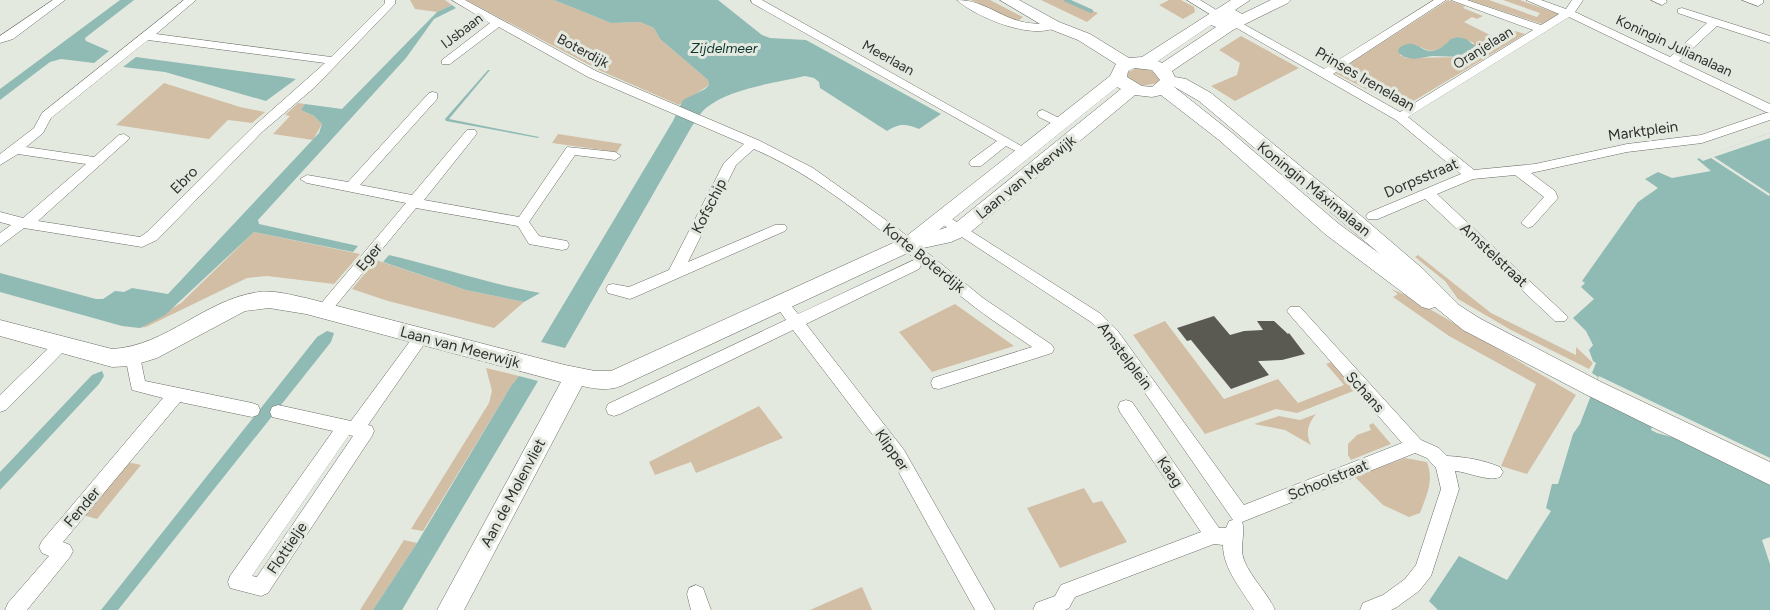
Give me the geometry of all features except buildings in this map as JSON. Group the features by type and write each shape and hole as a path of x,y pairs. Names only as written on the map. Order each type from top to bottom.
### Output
{"street":[{"path":"0,40 9,37 60,0"},
{"path":"0,161 39,130 46,116 191,0"},
{"name":"Ebro","path":"0,217 142,242 152,236 258,129 311,84 390,3 390,0"},
{"name":"Boterdijk","path":"457,0 496,24 592,74 700,120"},
{"path":"962,0 1021,27 1032,30 1058,27"},
{"path":"1008,0 1058,27 1074,42 1128,73 1148,92 1226,19 1242,0"},
{"name":"Prinses Irenelaan","path":"1192,0 1400,117 1471,175"},
{"path":"1128,73 1226,19 1283,0"},
{"path":"1325,74 1441,0"},
{"path":"1456,0 1542,29"},
{"name":"Koningin Julianalaan","path":"1531,0 1568,13 1770,109"},
{"name":"Oranjelaan","path":"1400,117 1568,13 1578,0"},
{"path":"1747,0 1758,3 1758,0 1770,4"},
{"name":"Meerlaan","path":"756,1 1005,141"},
{"path":"1682,11 1770,40"},
{"path":"1673,61 1715,22"},
{"name":"IJsbaan","path":"446,62 496,24"},
{"path":"146,36 334,61"},
{"name":"Laan van Meerwijk","path":"0,328 112,358 133,356 148,351 238,305 266,299 323,311 576,376 607,381 781,303 912,255 941,217 1128,73"},
{"name":"Laan van Meerwijk","path":"614,409 795,322 960,230 1128,73"},
{"name":"Koningin Máximalaan","path":"1128,73 1164,79 1187,105 1332,229 1431,302 1452,310 1491,335 1593,388 1770,474"},
{"path":"352,187 434,96"},
{"name":"Laan van Meerwijk","path":"1043,114 1061,124"},
{"name":"Marktplein","path":"1518,170 1627,148 1702,139 1770,116"},
{"name":"Korte Boterdijk","path":"700,120 753,143 808,171 912,255 1046,349 939,383"},
{"name":"Eger","path":"323,311 471,133"},
{"path":"0,240 24,223 124,138"},
{"path":"976,163 1005,141"},
{"name":"Laan van Meerwijk","path":"1005,141 1026,152"},
{"name":"Kofschip","path":"674,274 732,163 753,143"},
{"path":"15,149 97,162"},
{"path":"522,222 572,150 615,156"},
{"path":"1518,170 1550,194 1551,198 1528,224"},
{"name":"Dorpsstraat","path":"1374,216 1471,175 1518,170"},
{"path":"307,179 522,222 534,240 562,245"},
{"name":"Amstelstraat","path":"1427,193 1560,317"},
{"name":"Amstelplein","path":"941,217 1096,318 1112,334 1240,515"},
{"path":"613,289 630,293 780,228"},
{"name":"Klipper","path":"781,303 898,455 985,610"},
{"name":"Schans","path":"1295,311 1415,445 1433,453 1443,463 1466,464 1494,472"},
{"name":"Flottielje","path":"350,428 366,431 261,587 237,582 350,428 421,337"},
{"path":"0,405 62,344"},
{"path":"133,356 138,385 252,410"},
{"name":"Aan de Molenvliet","path":"450,610 576,376"},
{"name":"Fender","path":"15,610 64,551 48,547 176,395"},
{"name":"Kaag","path":"1126,407 1222,536"},
{"path":"278,412 350,428"},
{"name":"Schoolstraat","path":"1240,515 1415,445"},
{"path":"1370,610 1390,601 1413,585 1424,570 1450,489 1449,475 1443,463"},
{"path":"1043,610 1062,602 1068,591 1222,536 1240,515"},
{"path":"1222,536 1232,559 1265,610"}],"shaded area":[{"path":"410,0 445,0 452,5 437,12 415,9"},
{"path":"466,0 554,0 611,23 640,22 654,28 660,39 708,80 709,85 679,105 601,71"},
{"path":"971,0 990,0 1023,17 1017,22"},
{"path":"1041,0 1066,0 1098,13 1087,22"},
{"path":"1169,0 1181,0 1194,7 1195,12 1183,19 1159,5"},
{"path":"1448,0 1483,16 1477,19 1472,17 1464,22 1500,40 1515,31 1525,34 1402,108 1335,73","holes":["1458,37 1474,43 1464,57 1406,58 1400,55 1416,45 1435,51"]},
{"path":"1469,0 1489,0 1537,17 1540,13 1503,0 1520,0 1559,14 1542,24"},
{"path":"1241,36 1299,68 1235,101 1211,86 1237,75 1240,63 1219,50"},
{"path":"1139,67 1157,73 1160,78 1158,83 1141,86 1128,80 1128,72"},
{"path":"164,83 240,107 265,112 252,123 228,120 209,139 116,125"},
{"path":"298,103 305,104 301,110 314,116 322,124 313,140 273,134 290,116 285,115"},
{"path":"558,134 622,144 617,152 552,143"},
{"path":"254,232 360,254 334,284 267,276 247,278 141,328 181,303"},
{"path":"1418,255 1491,313 1576,355 1576,347 1593,363 1589,369 1511,330 1458,299 1445,281 1415,257"},
{"path":"376,260 466,290 524,302 494,328 388,301 352,289"},
{"path":"1391,289 1406,295 1576,395 1527,474 1501,466 1536,384 1449,336 1393,297 1398,294"},
{"path":"955,304 1014,346 932,372 899,332"},
{"path":"1165,321 1224,399 1278,379 1298,403 1344,385 1326,364 1331,362 1356,390 1297,413 1276,409 1205,434 1133,335"},
{"path":"486,368 519,376 423,531 411,529 489,403 492,391"},
{"path":"759,406 783,438 696,473 691,462 655,475 649,462"},
{"path":"1316,414 1308,429 1311,445 1285,430 1254,424 1279,416 1300,420"},
{"path":"1373,423 1391,444 1351,460 1348,455 1348,444 1357,435 1371,430 1369,425"},
{"path":"1405,458 1427,462 1430,475 1429,488 1420,513 1409,517 1383,505 1355,477"},
{"path":"127,462 141,465 97,519 83,515"},
{"path":"1084,488 1093,503 1102,501 1127,542 1060,568 1027,508"},
{"path":"404,540 417,543 373,610 360,610"},
{"path":"862,587 872,610 810,610"}],"water":[{"path":"120,0 134,0 85,38 86,41 109,51 94,63 61,59 50,62 0,100 0,89"},
{"name":"Zijdelmeer","path":"554,0 718,0 762,35 770,38 806,40 941,114 919,129 903,125 887,131 820,88 819,82 814,78 805,76 754,87 716,101 704,110 692,126 565,348 541,342 673,121 683,100 709,85 708,80 660,39 654,28 640,22 611,23"},
{"path":"452,5 456,8 434,19 406,58 258,220 259,224 358,246 353,252 254,232 165,315 140,328 122,326 0,292 0,273 96,299 103,299 115,291 124,292 132,288 168,294 319,133 322,124 314,116 301,110 305,104 342,109 437,12"},
{"path":"1458,37 1466,39 1478,48 1478,52 1464,57 1432,56 1414,59 1404,57 1398,52 1399,48 1407,44 1434,51"},
{"path":"136,57 296,79 266,101 165,72 123,67"},
{"path":"490,70 449,119 538,138 446,121 445,119"},
{"path":"1770,133 1770,537 1762,540 1770,564 1770,610 1438,610 1429,601 1459,556 1507,580 1551,511 1546,508 1552,484 1558,484 1573,434 1580,424 1598,377 1592,373 1596,363 1589,350 1593,345 1586,331 1573,318 1594,299 1581,287 1585,283 1582,281 1638,202 1658,188 1645,179 1658,172 1672,178 1711,171 1697,159"},
{"path":"389,255 540,293 524,302 466,290 383,262"},
{"path":"327,331 334,333 331,342 118,610 101,610 317,337"},
{"path":"102,371 104,376 99,384 0,490 0,472 92,375"},
{"path":"519,376 538,381 402,610 373,610 417,543"}],"pier":[{"path":"1770,133 1770,138 1714,157 1770,194 1769,196 1711,158 1703,161 1699,158"},
{"path":"1599,376 1770,458 1770,484 1675,438 1657,433 1651,430 1652,427 1590,396"}],"waterway":[{"path":"1066,0 1091,11"}]}
